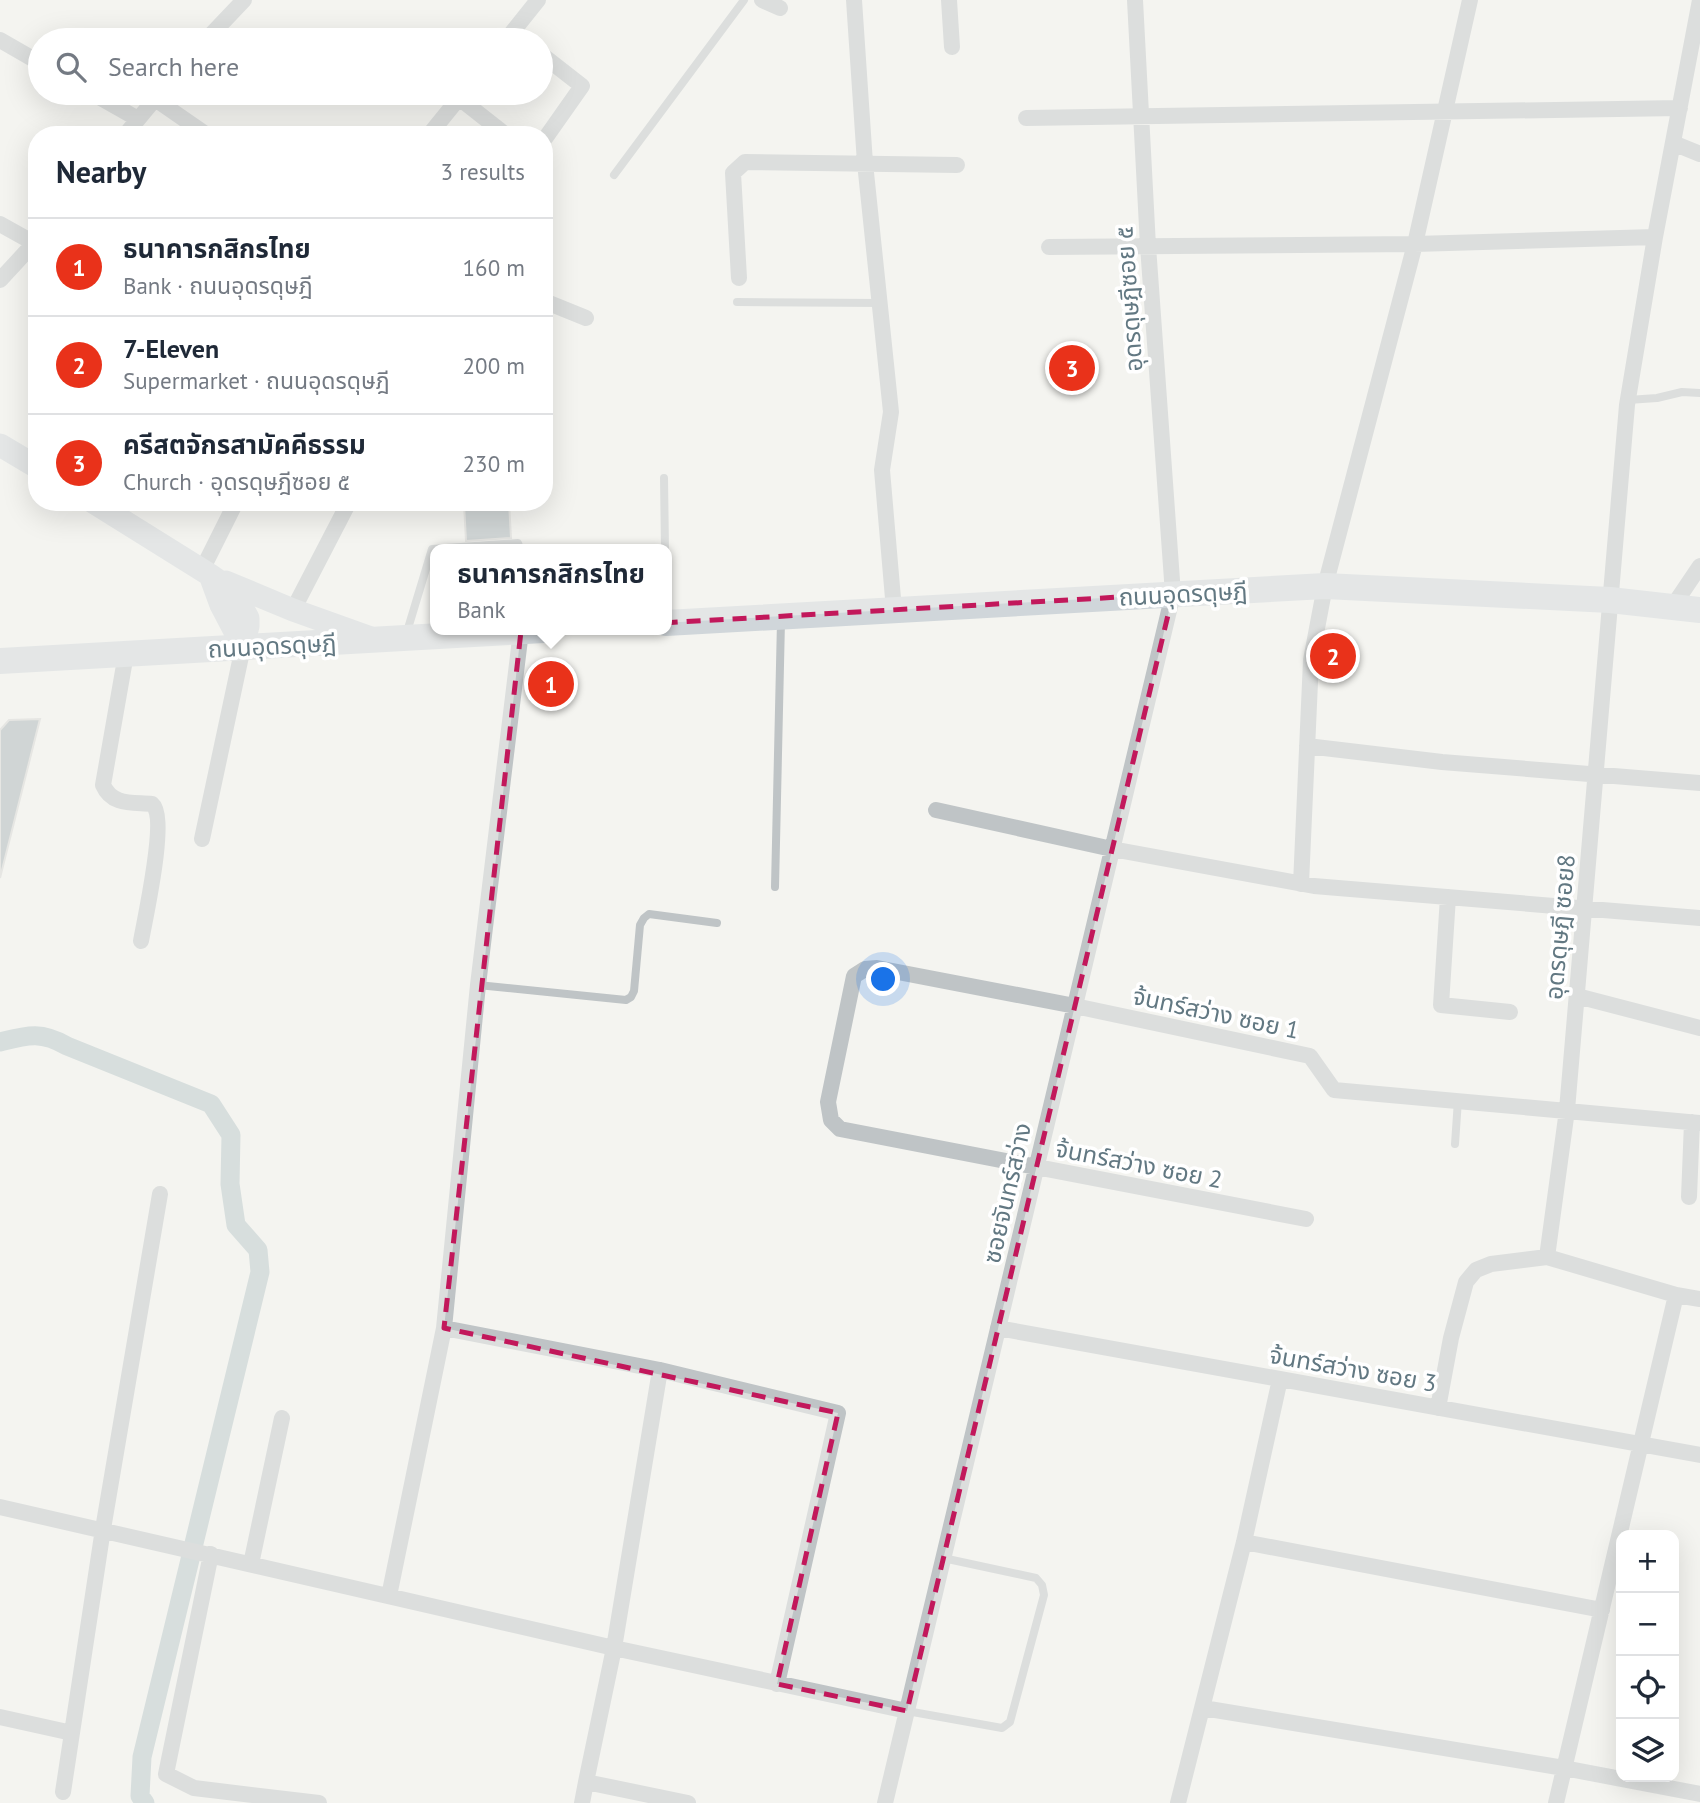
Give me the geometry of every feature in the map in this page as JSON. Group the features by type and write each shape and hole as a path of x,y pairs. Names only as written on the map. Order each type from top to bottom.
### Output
{"main road":[{"name":"ถนนอุดรดุษฎี","path":"672,623 1325,586 1610,600 1700,610"},
{"name":"ถนนอุดรดุษฎี","path":"0,661 453,635"}],"street":[{"path":"217,28 244,0"},
{"path":"520,28 538,0"},
{"path":"762,0 780,8"},
{"path":"854,0 866,163 891,412 882,470 894,610"},
{"path":"949,0 952,47"},
{"name":"อุดรดุษฎีซอย ๕","path":"1135,0 1147,246 1173,594"},
{"path":"1301,884 1311,660 1325,586 1415,244 1470,0"},
{"name":"อุดรดุษฎี ซอย8","path":"1547,1257 1567,1110 1628,400 1655,237 1700,0"},
{"path":"0,40 28,56"},
{"path":"553,63 582,86 553,127"},
{"path":"113,105 138,119"},
{"path":"132,126 150,105"},
{"path":"169,105 196,126"},
{"path":"436,126 453,105"},
{"path":"472,105 496,126"},
{"path":"1026,118 1680,108"},
{"path":"1673,142 1700,155"},
{"path":"739,278 733,173 745,162 957,164"},
{"path":"0,224 28,238"},
{"path":"1049,247 1415,244 1655,237"},
{"path":"0,280 28,250"},
{"path":"553,305 586,318"},
{"path":"0,445 28,462"},
{"path":"108,511 233,591 246,612 248,626 202,839"},
{"path":"206,572 232,511"},
{"path":"293,610 344,511"},
{"path":"1673,606 1700,566"},
{"path":"206,572 293,610 377,640"},
{"name":"ซอยจันทร์สว่าง","path":"885,1803 1173,594"},
{"path":"389,1596 444,1328 478,985 532,635"},
{"path":"126,654 103,785 114,800 152,804 157,807 159,814 156,853 141,941"},
{"path":"1307,746 1442,762 1700,783"},
{"path":"936,810 1112,849 1301,884 1700,918"},
{"path":"1448,897 1441,1005 1510,1012"},
{"name":"จ้นทร์สว่าง ซอย 1","path":"840,1129 831,1120 828,1102 854,976 865,969 877,968 1075,1006 1310,1056 1334,1090 1696,1122"},
{"path":"1577,996 1700,1028"},
{"path":"1689,1197 1696,1122"},
{"name":"จ้นทร์สว่าง ซอย 2","path":"840,1129 1306,1219"},
{"path":"63,1792 103,1529 160,1195"},
{"path":"1437,1408 1466,1282 1476,1270 1491,1264 1547,1257 1676,1295 1700,1299"},
{"path":"1556,1803 1676,1295"},
{"path":"444,1328 660,1370 838,1413 778,1684"},
{"name":"จ้นทร์สว่าง ซอย 3","path":"998,1328 1700,1455"},
{"path":"582,1803 614,1648 660,1370"},
{"path":"1178,1803 1244,1542 1280,1379"},
{"path":"251,1564 282,1418"},
{"path":"0,1507 614,1648 907,1711"},
{"path":"1244,1542 1602,1610"},
{"path":"207,1553 166,1774 194,1788 319,1803"},
{"path":"1203,1708 1564,1768 1700,1794"},
{"path":"0,1717 72,1732"},
{"path":"586,1782 688,1803"}],"lane":[{"path":"614,175 744,0"},
{"path":"737,302 880,303"},
{"path":"1628,400 1657,398 1682,392 1700,393"},
{"path":"664,478 665,544"},
{"path":"405,638 430,556"},
{"path":"775,887 781,616"},
{"path":"478,985 626,1000 634,991 640,925 644,918 649,914 717,923"},
{"path":"1455,1144 1458,1100"},
{"path":"907,1711 1002,1728 1010,1723 1044,1595 1036,1578 943,1558"}],"highlighted area":[{"path":"1173,594 907,1711 777,1684 838,1413 444,1328 521,631"}],"building":[{"path":"464,511 510,511 511,538 466,541"},
{"path":"40,719 0,878 0,730 9,720"}],"waterway":[{"path":"0,1042 27,1036 50,1038 211,1104 231,1135 230,1184 236,1225 258,1250 260,1272 142,1757 140,1796 145,1803"}],"place":[{"name":"ครีสตจักรสามัคคีธรรม","path":"1072,368"},
{"name":"7-Eleven","path":"1333,656"},
{"name":"ธนาคารกสิกรไทย","path":"551,684"}]}
